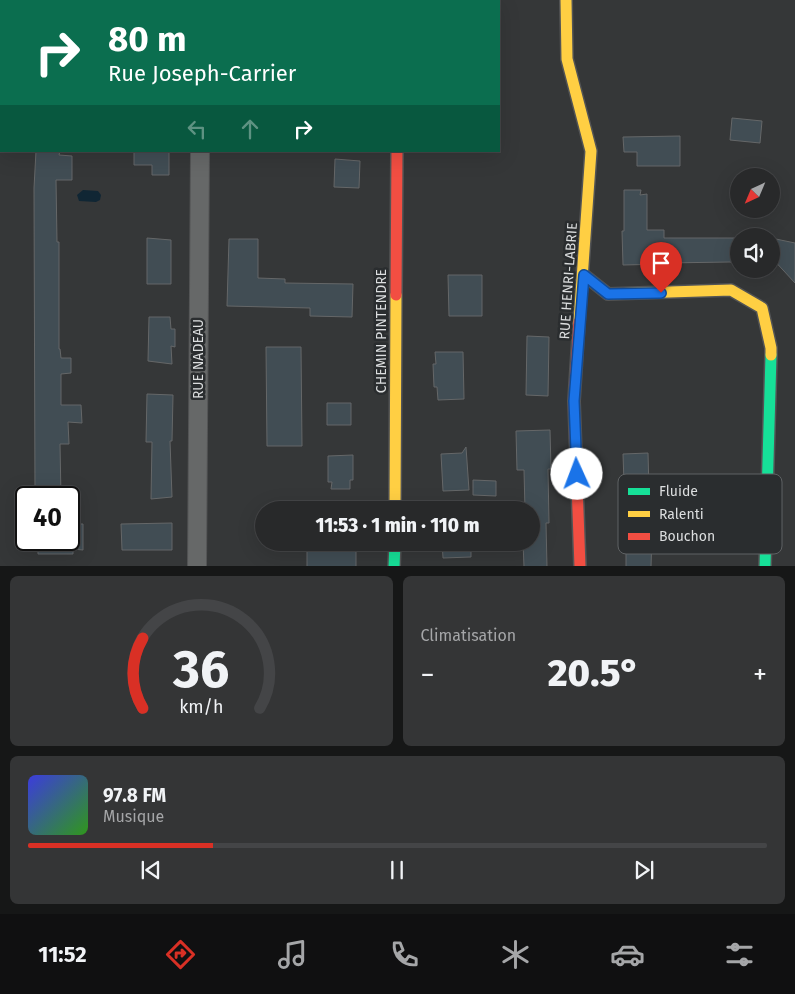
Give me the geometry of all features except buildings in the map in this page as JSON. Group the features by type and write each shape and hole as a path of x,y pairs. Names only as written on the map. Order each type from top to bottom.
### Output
{"street":[{"name":"RUE HENRI-LABRIE","path":"566,0 567,59 591,151 574,401 580,566"},
{"name":"RUE NADEAU","path":"197,566 200,152"},
{"name":"CHEMIN PINTENDRE","path":"395,501 397,152"},
{"path":"584,275 608,294 732,290 762,308 771,348 768,474"},
{"path":"394,551 394,566"}],"water":[{"path":"83,190 98,191 101,195 100,200 96,202 79,201 77,195"}],"traffic: fast":[{"path":"768,474 771,355"},
{"path":"394,566 395,551"},
{"path":"765,554 765,566"}],"traffic: slow":[{"path":"566,0 567,59 591,151 579,322"},
{"path":"584,275 608,294 731,290 762,308 771,355"},
{"path":"395,501 396,295"}],"traffic: jam":[{"path":"396,295 397,152"},
{"path":"579,322 574,401 580,566"}],"route":[{"path":"577,474 574,401 584,275 608,294 661,293"}]}
